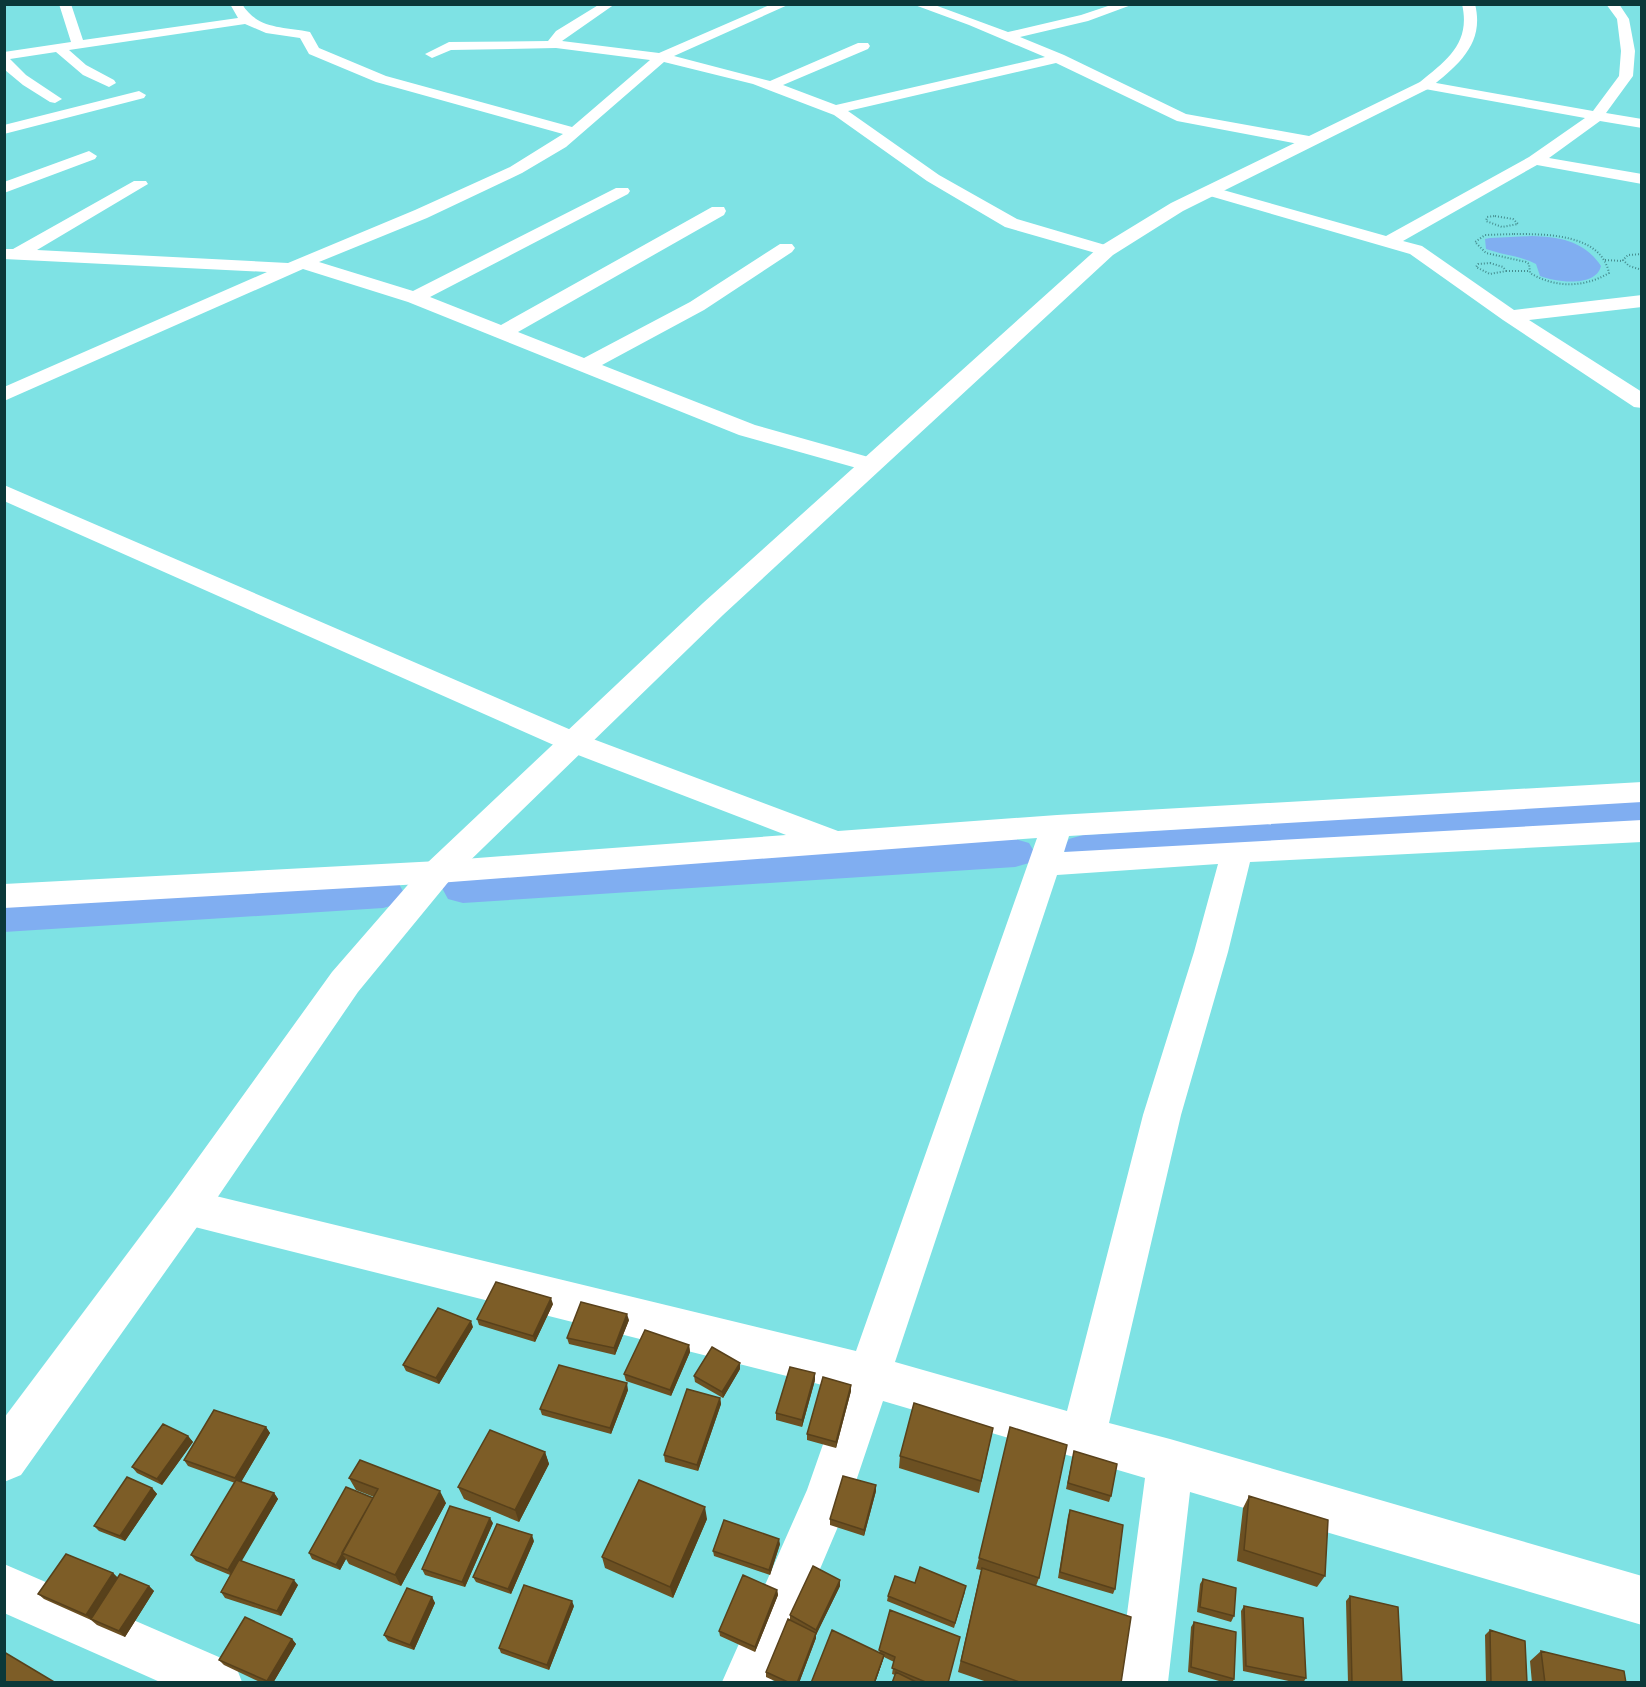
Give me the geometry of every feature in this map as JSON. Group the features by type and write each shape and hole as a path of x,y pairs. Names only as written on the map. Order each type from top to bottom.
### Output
{"street":[{"path":"65,4 78,44"},
{"path":"236,4 249,20 263,31 305,35 314,51 381,79 573,132"},
{"path":"554,45 553,41 561,34 609,4"},
{"path":"918,4 974,22 1059,58 1182,118 1309,141"},
{"path":"4,1458 187,1207 338,991 438,872 713,609 1106,251 1164,214 1425,85 1452,63 1471,34 1468,4"},
{"path":"1388,242 1454,203 1535,160 1596,117 1626,76 1627,18 1612,4"},
{"path":"4,395 297,265 421,214 516,170 547,153 661,57 782,5"},
{"path":"1006,36 1084,18 1125,5"},
{"path":"974,22 995,18"},
{"path":"4,56 167,27 249,20"},
{"path":"432,54 449,46 554,45 661,57 772,86 835,110 933,178 1011,223 1106,251"},
{"path":"772,86 863,46"},
{"path":"58,47 71,62 92,76 109,83 87,89"},
{"path":"835,110 1059,58"},
{"path":"4,61 34,87 60,97 35,104"},
{"path":"1425,85 1641,124"},
{"path":"6,129 139,95"},
{"path":"4,188 90,156"},
{"path":"1535,160 1641,179"},
{"path":"10,254 140,184"},
{"path":"415,298 622,191"},
{"path":"1209,191 1416,250 1510,316 1641,402"},
{"path":"501,333 718,211"},
{"path":"585,366 697,306 786,248"},
{"path":"10,254 297,265 415,298 747,430 872,465"},
{"path":"1510,316 1641,301"},
{"path":"4,492 575,743 837,842"},
{"path":"4,896 438,872 1057,826 1641,792"},
{"path":"747,1683 828,1496 1057,826"},
{"path":"1045,864 1641,831"},
{"path":"1083,1437 1162,1115 1211,952 1237,852"},
{"path":"187,1207 870,1376 1641,1601"},
{"path":"1143,1683 1170,1462"},
{"path":"4,1588 217,1683"}],"path":[{"path":"1509,227 1516,226 1518,222 1499,216 1486,219 1492,224 1509,227 1517,234"},
{"path":"1517,234 1550,235 1588,245 1605,261 1609,273 1599,279 1580,284 1550,283 1534,277 1526,262 1481,250 1475,242 1485,236 1517,234"},
{"path":"1624,261 1624,257 1628,255 1641,254"},
{"path":"1493,263 1498,256"},
{"path":"1605,261 1624,261 1629,266 1641,270"},
{"path":"1506,271 1529,271"}],"water":[{"path":"1532,236 1562,239 1579,246 1601,266 1598,273 1591,278 1574,282 1555,280 1540,276 1536,264 1530,261 1486,249 1485,239"}],"building":[{"path":"496,1282 551,1298 533,1336 477,1319"},
{"path":"581,1302 627,1314 614,1348 567,1338"},
{"path":"438,1308 471,1321 436,1378 403,1365"},
{"path":"645,1330 689,1345 670,1390 624,1374"},
{"path":"712,1347 740,1363 722,1392 694,1376"},
{"path":"559,1365 627,1383 610,1428 540,1409"},
{"path":"790,1367 815,1373 802,1420 776,1413"},
{"path":"823,1377 851,1385 836,1442 807,1434"},
{"path":"687,1389 720,1398 697,1465 664,1455"},
{"path":"914,1403 993,1428 981,1481 900,1456"},
{"path":"214,1410 266,1427 235,1478 184,1460"},
{"path":"163,1424 188,1436 157,1479 132,1467"},
{"path":"1010,1427 1067,1445 1039,1578 979,1558"},
{"path":"490,1430 545,1452 515,1510 458,1487"},
{"path":"1074,1451 1117,1464 1111,1496 1068,1483"},
{"path":"360,1460 440,1491 395,1575 342,1553 378,1489 349,1478"},
{"path":"843,1476 876,1485 864,1530 830,1519"},
{"path":"127,1477 152,1488 120,1536 94,1526"},
{"path":"236,1480 274,1493 228,1570 191,1555"},
{"path":"639,1480 705,1507 670,1587 602,1557"},
{"path":"346,1487 373,1498 336,1565 309,1553"},
{"path":"1249,1496 1328,1520 1325,1576 1244,1550"},
{"path":"450,1506 490,1518 462,1582 422,1569"},
{"path":"1070,1510 1123,1525 1115,1589 1060,1572"},
{"path":"724,1520 779,1539 769,1570 713,1551"},
{"path":"497,1524 532,1535 508,1589 473,1577"},
{"path":"66,1554 113,1573 86,1615 38,1594"},
{"path":"239,1560 294,1580 277,1611 221,1592"},
{"path":"813,1566 840,1580 816,1630 790,1615"},
{"path":"920,1567 966,1586 955,1623 888,1596 895,1576 915,1583"},
{"path":"982,1568 1131,1617 1121,1683 1022,1683 961,1661"},
{"path":"120,1574 149,1586 119,1631 91,1619"},
{"path":"743,1575 777,1590 755,1647 719,1631"},
{"path":"1203,1579 1236,1588 1234,1616 1200,1607"},
{"path":"524,1585 572,1601 547,1665 499,1648"},
{"path":"407,1588 432,1597 410,1645 384,1635"},
{"path":"1350,1596 1398,1607 1402,1683 1352,1683"},
{"path":"1244,1606 1303,1618 1306,1678 1246,1666"},
{"path":"890,1610 960,1637 948,1683 928,1683 892,1668 895,1657 879,1650"},
{"path":"245,1617 292,1639 267,1681 219,1660"},
{"path":"788,1619 816,1633 797,1683 790,1683 766,1672"},
{"path":"1194,1622 1236,1632 1234,1679 1191,1667"},
{"path":"832,1630 884,1655 874,1683 811,1683"},
{"path":"1490,1630 1525,1641 1527,1683 1491,1683"},
{"path":"1541,1651 1624,1671 1626,1683 1545,1683"},
{"path":"4,1652 56,1683 4,1683"},
{"path":"896,1672 918,1683 892,1683"}],"waterway":[{"path":"1083,849 1642,813"},
{"path":"463,888 1015,853"},
{"path":"4,916 383,893"}]}
